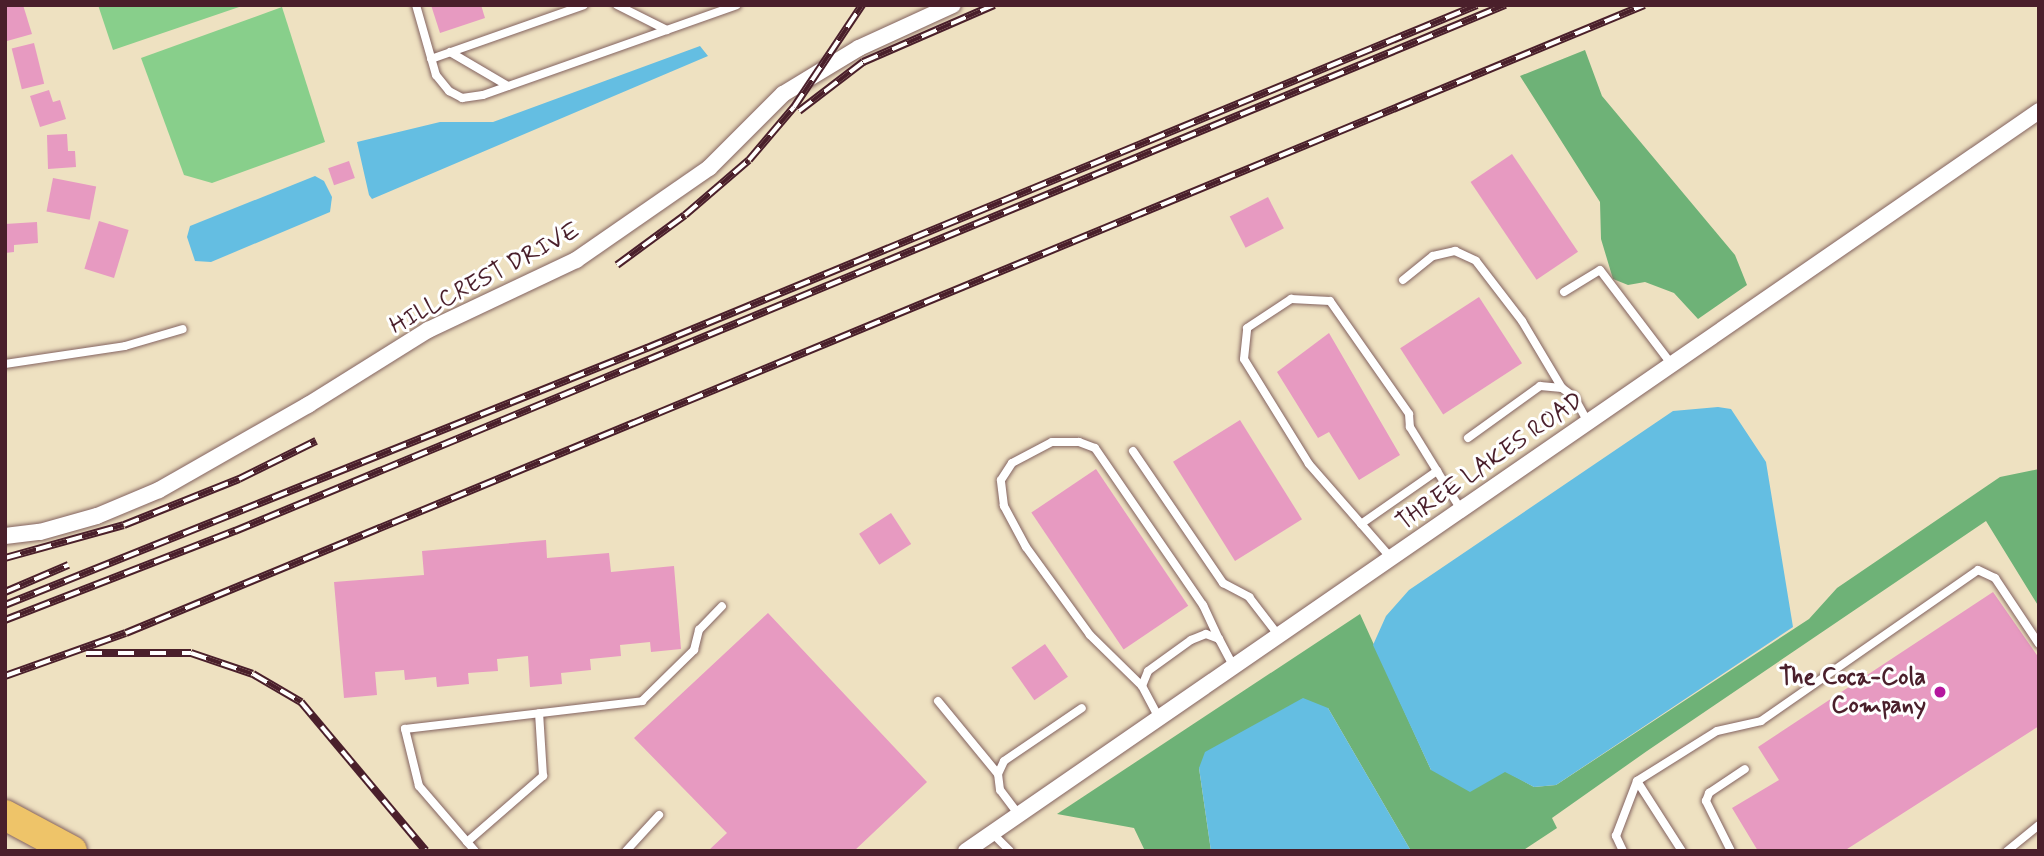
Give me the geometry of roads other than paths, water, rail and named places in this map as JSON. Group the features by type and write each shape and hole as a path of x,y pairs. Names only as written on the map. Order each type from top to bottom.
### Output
{"highway":[{"path":"5,815 72,851"}],"street":[{"name":"HILLCREST DRIVE","path":"5,536 40,532 97,516 159,490 308,405 428,330 576,260 709,168 783,94 859,48 953,5"},
{"name":"THREE LAKES ROAD","path":"966,851 2039,111"}],"lane":[{"path":"416,5 431,59 449,91 462,97 508,86 737,5"},
{"path":"431,59 584,5"},
{"path":"617,5 667,30"},
{"path":"450,52 508,86"},
{"path":"1403,280 1433,256 1455,251 1476,261 1522,321 1562,388 1574,397 1588,422"},
{"path":"1564,292 1600,270 1672,365"},
{"path":"1391,558 1309,464 1244,359 1247,328 1291,299 1330,302 1409,414 1410,427 1461,510"},
{"path":"5,364 125,346 183,329"},
{"path":"1468,438 1540,386 1562,388"},
{"path":"1159,718 1142,686 1090,635 1026,547 1004,506 1001,480 1012,463 1052,442 1079,442 1095,448 1203,605 1234,667"},
{"path":"1133,451 1223,583 1249,597 1279,636"},
{"path":"1361,524 1437,471"},
{"path":"1623,851 1616,836 1637,781 1717,731 1761,721 1978,570 1995,578 2039,644"},
{"path":"475,851 419,786 405,729 642,701 694,650 699,630 722,606"},
{"path":"1142,686 1148,671 1191,640 1206,634 1219,639"},
{"path":"938,701 998,774"},
{"path":"1019,815 1000,790 998,774 1004,761 1082,708"},
{"path":"467,842 543,776 539,713"},
{"path":"1731,851 1706,802 1709,793 1745,769"},
{"path":"1637,781 1682,851"},
{"path":"626,851 659,815"},
{"path":"2007,851 2039,825"},
{"path":"992,833 1010,851"}],"water":[{"path":"700,46 708,56 372,199 369,195 357,142 440,122 493,122"},
{"path":"315,176 324,181 332,197 330,212 211,262 195,261 187,237 190,226"},
{"path":"1718,407 1731,409 1766,462 1793,627 1556,785 1534,787 1505,772 1470,792 1431,770 1373,645 1386,616 1409,590 1673,411"},
{"path":"1303,698 1328,708 1411,851 1211,851 1199,768 1205,752"}],"railway":[{"path":"617,265 685,215 749,160 794,107 862,5"},
{"path":"799,111 863,62 994,5"},
{"path":"5,605 647,348 1477,5"},
{"path":"5,620 235,531 1505,5"},
{"path":"5,676 126,633 1644,5"},
{"path":"5,558 124,525 239,479 316,441"},
{"path":"5,592 68,565"},
{"path":"86,653 191,653 253,674 301,702 426,851"}],"place":[{"name":"The Coca-Cola Company","path":"1940,692"}]}
